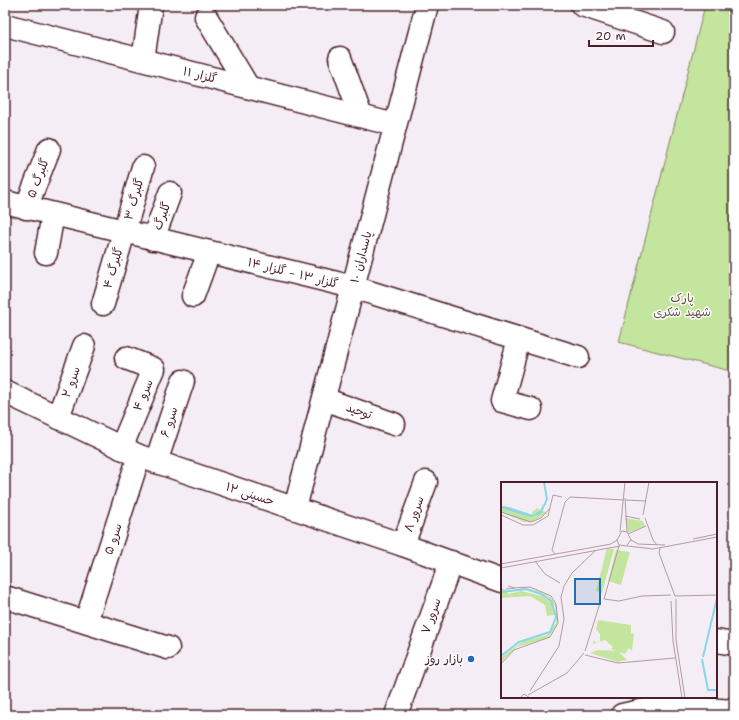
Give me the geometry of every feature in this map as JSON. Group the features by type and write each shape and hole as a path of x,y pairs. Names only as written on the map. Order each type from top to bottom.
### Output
{"street":[{"path":"143,60 151,5"},
{"name":"پاسداران ١٠","path":"295,508 427,5"},
{"path":"582,5 663,32"},
{"path":"206,17 248,87"},
{"name":"گلزار ١١","path":"5,25 395,125"},
{"path":"340,58 361,116"},
{"name":"گلبرگ ۵","path":"26,208 49,149"},
{"name":"گلبرگ ۳","path":"124,232 143,167"},
{"name":"گلبرگ","path":"153,239 170,194"},
{"name":"گلزار ۱۳ - گلزار ۱۴","path":"5,202 353,287 578,357"},
{"path":"46,253 53,214"},
{"name":"گلبرگ ۴","path":"103,304 124,232"},
{"path":"193,296 209,252"},
{"path":"519,339 502,401 531,409"},
{"name":"سرو ۲","path":"58,417 84,346"},
{"name":"سرو ۴","path":"126,358 154,369 139,455"},
{"name":"سرو ۶","path":"139,455 183,381"},
{"name":"حسینی ۱۲","path":"5,392 139,455 403,545 501,581"},
{"name":"توحید","path":"324,399 394,424"},
{"name":"سرو ۵","path":"86,622 139,455"},
{"name":"سرور ۸","path":"403,545 426,482"},
{"name":"سرور ۷","path":"396,715 451,562"},
{"path":"5,597 168,648"},
{"path":"717,641 734,644"},
{"path":"622,715 645,710 692,708 732,711"}],"green space":[{"name":"پارک شهید شکری","path":"705,5 734,5 734,372 619,342"}],"place":[{"name":"بازار روز","path":"471,659"}]}
